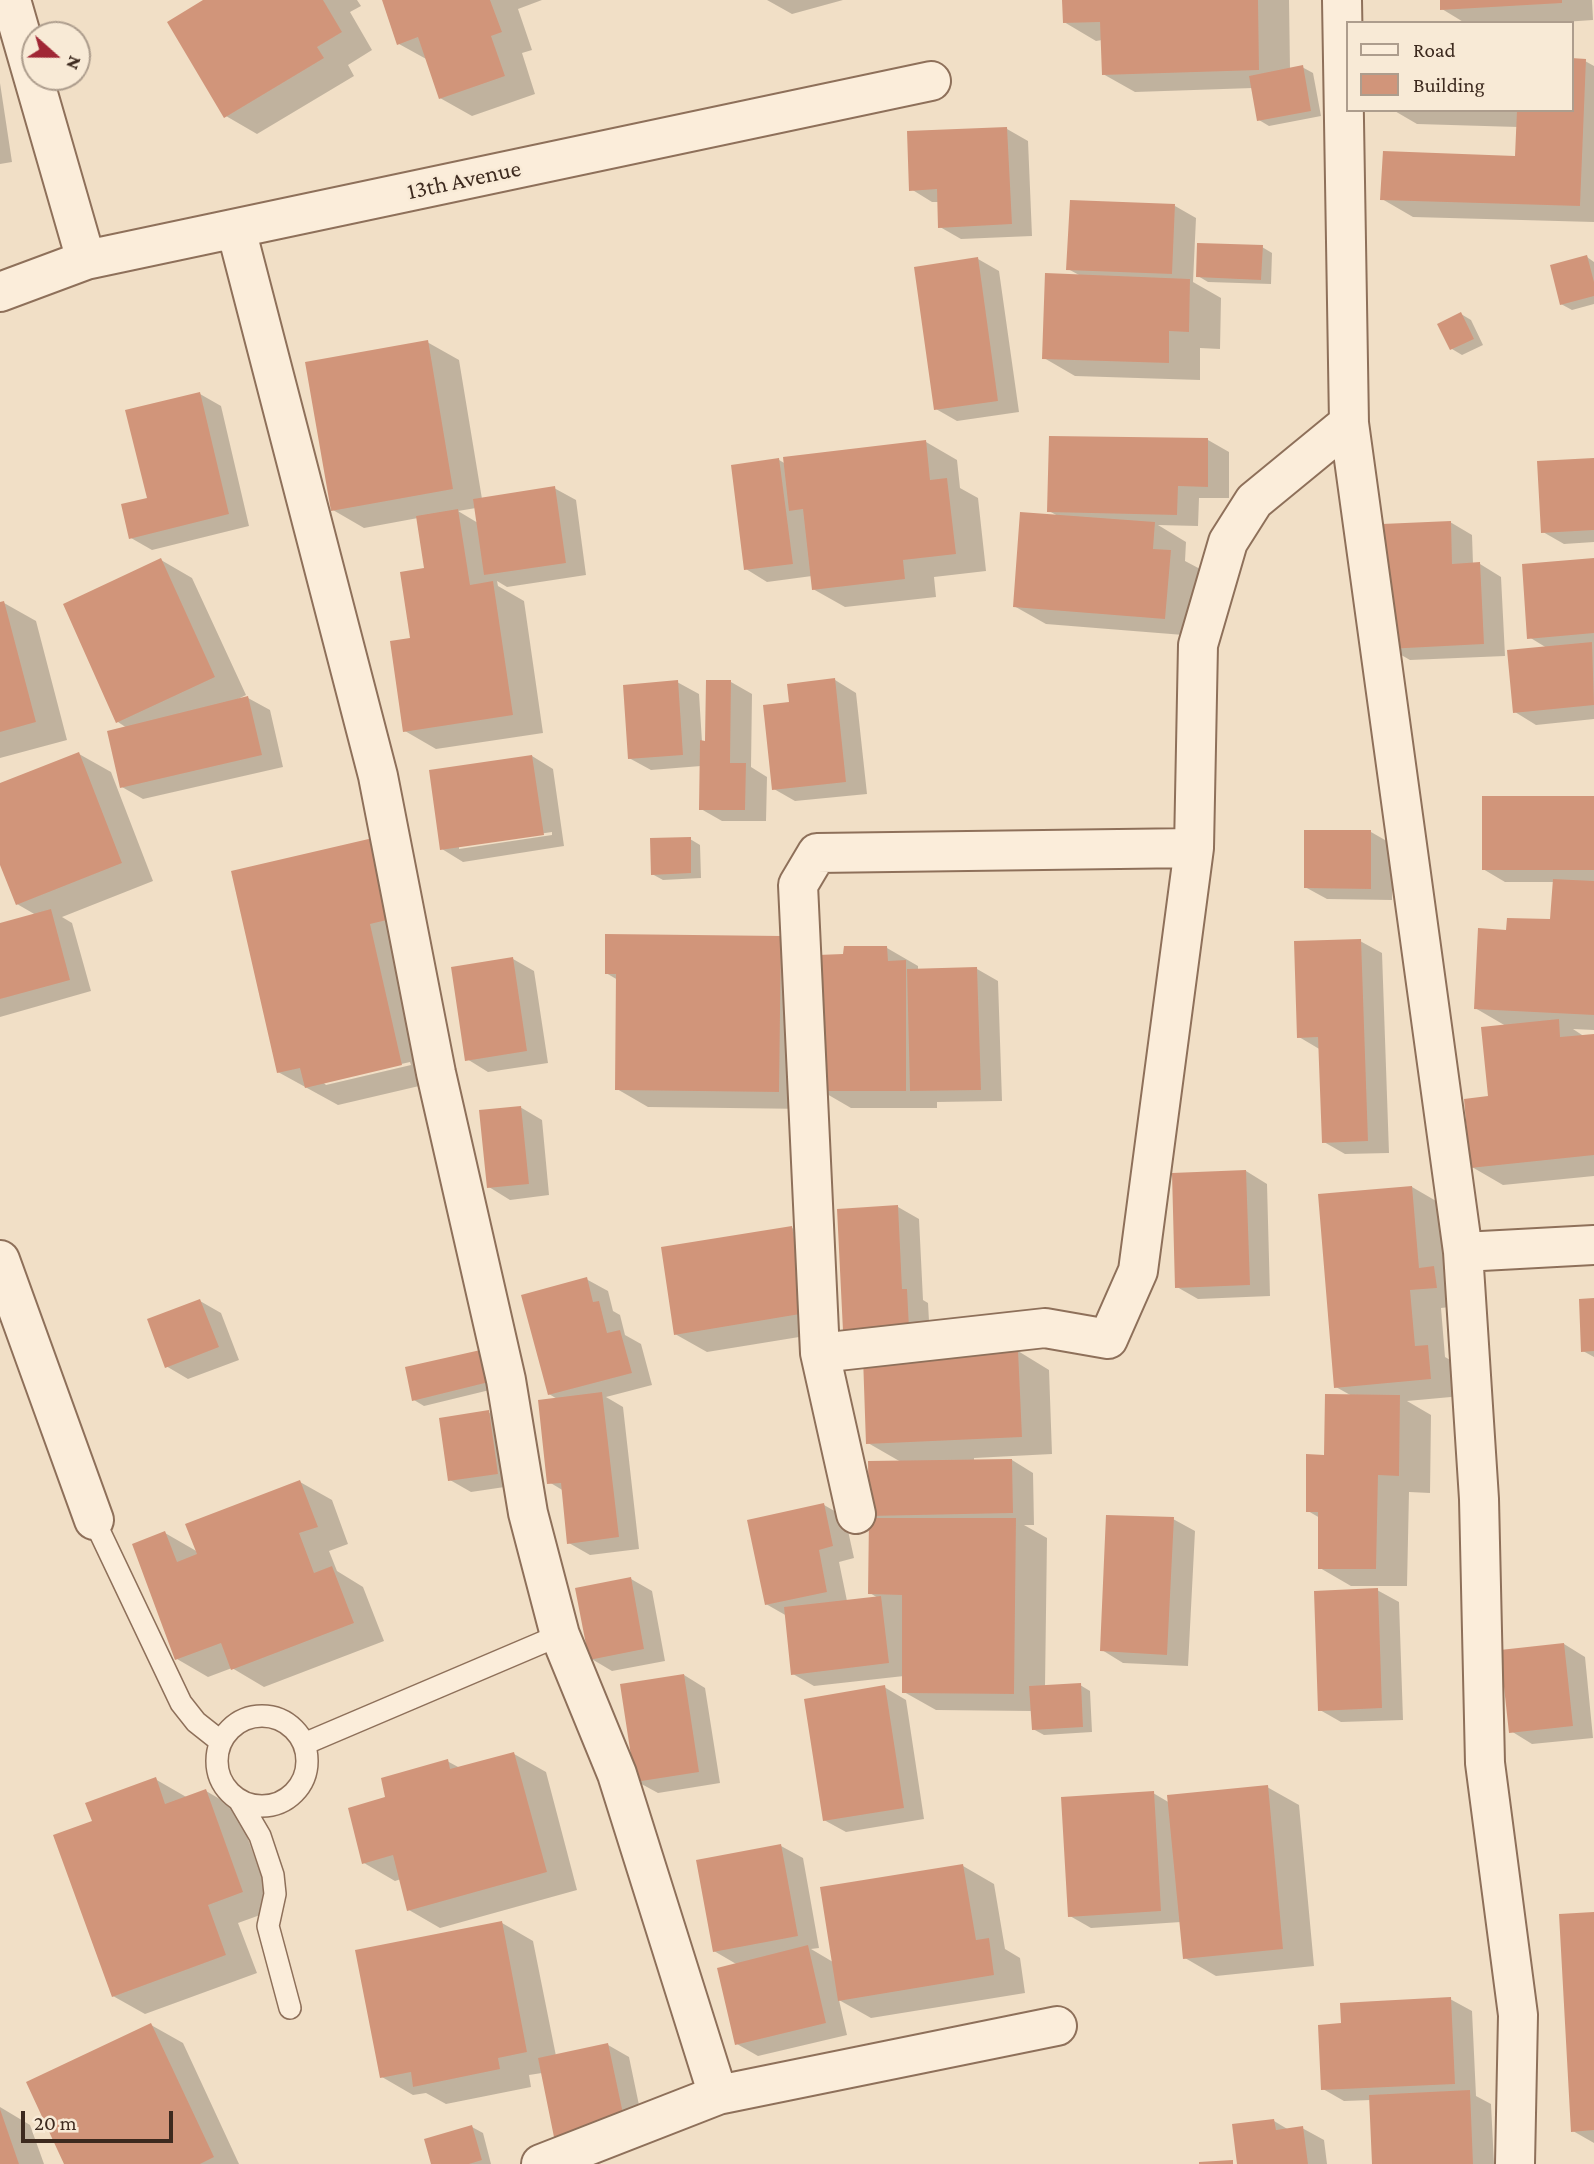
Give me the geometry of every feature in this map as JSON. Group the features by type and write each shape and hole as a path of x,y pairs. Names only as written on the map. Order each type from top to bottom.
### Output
{"street":[{"path":"11,0 86,260"},
{"path":"1342,0 1349,423 1462,1252 1479,1499 1485,1763 1518,2015 1516,2164"},
{"name":"13th Avenue","path":"0,292 86,260 931,81"},
{"path":"236,229 378,776 436,1073 506,1380 528,1513 560,1635 617,1774 718,2095"},
{"path":"820,1353 1045,1328 1108,1339 1138,1271 1194,848 1198,645 1228,542 1254,501 1349,423"},
{"path":"856,1514 820,1353 797,885 817,853 1194,848"},
{"path":"1462,1252 1594,1245"},
{"path":"0,1260 94,1520"},
{"path":"541,2164 718,2095 1057,2026"}],"lane":[{"path":"94,1520 181,1703 196,1722 220,1741"},
{"path":"304,1744 560,1635"},
{"path":"239,1800 260,1806 282,1801 299,1787 307,1766 304,1744 288,1723 263,1714 237,1722 220,1741 216,1763 223,1785 239,1800 260,1836 273,1875 275,1894 268,1926 290,2008"}],"building":[{"path":"203,0 323,0 342,32 317,47 324,58 224,118 167,22"},
{"path":"382,0 490,0 502,32 491,36 505,76 439,99 418,37 397,45"},
{"path":"1062,0 1258,0 1259,70 1102,75 1100,22 1063,23"},
{"path":"1440,0 1562,0 1562,3 1440,10"},
{"path":"1573,58 1586,59 1580,206 1380,200 1383,151 1515,156 1517,112 1573,112"},
{"path":"1303,65 1311,111 1257,121 1249,76"},
{"path":"1007,127 1012,224 938,228 937,189 909,191 907,131"},
{"path":"1070,200 1175,204 1172,274 1066,270"},
{"path":"1197,243 1263,245 1261,280 1196,277"},
{"path":"1587,255 1594,282 1594,296 1560,305 1550,265"},
{"path":"978,257 998,401 934,410 914,267"},
{"path":"1045,273 1190,279 1189,332 1169,331 1169,363 1042,359"},
{"path":"1461,312 1474,339 1450,350 1437,324"},
{"path":"428,340 453,489 331,511 305,362"},
{"path":"200,392 229,514 129,539 121,504 147,498 125,410"},
{"path":"1049,436 1208,438 1208,487 1178,486 1177,515 1047,512"},
{"path":"926,440 930,480 947,478 956,554 903,560 905,579 812,590 803,509 789,511 783,457"},
{"path":"779,458 793,564 744,570 731,465"},
{"path":"1594,458 1594,530 1541,533 1537,461"},
{"path":"555,486 566,563 484,575 473,499"},
{"path":"458,509 470,585 493,581 513,715 403,732 390,641 410,638 400,572 424,568 416,516"},
{"path":"1020,512 1155,522 1153,549 1171,550 1165,619 1013,607"},
{"path":"1451,521 1452,564 1480,562 1484,644 1387,649 1382,524"},
{"path":"161,558 215,677 116,723 63,604"},
{"path":"1594,558 1594,633 1527,639 1522,564"},
{"path":"4,601 36,722 0,732 0,602"},
{"path":"1592,642 1594,705 1513,713 1507,650"},
{"path":"835,678 846,782 772,790 763,705 789,702 787,684"},
{"path":"678,680 683,755 628,759 623,685"},
{"path":"706,680 731,680 730,763 746,763 745,810 699,810 700,740 705,741"},
{"path":"248,696 262,755 120,788 107,731"},
{"path":"79,752 122,863 16,905 0,865 0,783"},
{"path":"532,755 544,835 440,850 429,770"},
{"path":"1482,796 1594,796 1594,870 1482,870"},
{"path":"1304,830 1371,830 1371,889 1304,888"},
{"path":"691,837 691,873 651,875 650,838"},
{"path":"373,838 391,919 370,924 402,1065 305,1088 300,1068 277,1073 231,871"},
{"path":"1553,879 1594,881 1594,1015 1474,1009 1478,928 1506,930 1507,918 1550,919"},
{"path":"51,909 70,980 0,999 0,923"},
{"path":"605,934 781,936 779,1092 615,1090 616,974 605,974"},
{"path":"1361,939 1368,1141 1322,1143 1318,1037 1297,1038 1294,941"},
{"path":"844,946 887,946 888,961 906,960 906,1091 818,1091 818,955 843,954"},
{"path":"513,957 527,1051 465,1061 451,967"},
{"path":"977,967 981,1090 910,1091 907,969"},
{"path":"1559,1019 1560,1037 1594,1034 1594,1155 1470,1168 1464,1099 1488,1096 1481,1027"},
{"path":"521,1106 529,1184 487,1188 479,1110"},
{"path":"1246,1170 1250,1285 1175,1288 1172,1173"},
{"path":"1412,1186 1419,1268 1434,1266 1437,1288 1410,1290 1415,1346 1428,1345 1431,1379 1334,1388 1318,1194"},
{"path":"898,1205 902,1289 907,1289 909,1328 843,1331 837,1209"},
{"path":"792,1226 806,1313 674,1335 661,1247"},
{"path":"587,1277 593,1302 599,1301 607,1333 620,1330 632,1373 548,1395 521,1295"},
{"path":"1594,1298 1594,1351 1581,1352 1579,1299"},
{"path":"200,1299 219,1347 165,1368 147,1319"},
{"path":"485,1349 493,1381 412,1401 405,1367"},
{"path":"1018,1350 1022,1437 866,1444 863,1357"},
{"path":"602,1392 619,1537 567,1544 561,1483 547,1484 538,1400"},
{"path":"1325,1394 1400,1395 1399,1476 1378,1475 1376,1569 1318,1569 1318,1512 1306,1512 1306,1454 1324,1455"},
{"path":"489,1410 498,1474 448,1481 439,1418"},
{"path":"1012,1459 1013,1513 869,1516 868,1461"},
{"path":"300,1480 318,1527 299,1533 314,1573 332,1566 354,1623 231,1670 221,1643 175,1660 132,1544 165,1531 177,1562 197,1554 185,1524"},
{"path":"824,1503 833,1546 819,1550 827,1592 765,1605 747,1520"},
{"path":"1106,1515 1174,1517 1167,1655 1100,1651"},
{"path":"869,1518 1016,1518 1014,1694 902,1693 902,1595 868,1594"},
{"path":"631,1577 644,1649 589,1660 575,1588"},
{"path":"1378,1588 1382,1708 1318,1711 1314,1591"},
{"path":"881,1596 889,1663 791,1675 784,1607"},
{"path":"1564,1643 1573,1726 1509,1733 1500,1650"},
{"path":"684,1674 699,1772 635,1782 620,1684"},
{"path":"1081,1683 1083,1727 1032,1730 1029,1686"},
{"path":"885,1685 904,1808 823,1821 804,1699"},
{"path":"514,1752 547,1872 407,1911 393,1855 362,1864 348,1808 385,1797 381,1778 448,1759 450,1769"},
{"path":"156,1777 165,1804 206,1789 243,1892 208,1905 226,1955 112,1997 53,1835 92,1821 85,1803"},
{"path":"1268,1785 1283,1949 1183,1959 1167,1795"},
{"path":"1154,1791 1161,1911 1068,1917 1061,1797"},
{"path":"781,1844 798,1936 713,1952 696,1860"},
{"path":"963,1864 976,1940 989,1938 994,1975 838,2001 820,1887"},
{"path":"1594,1912 1594,2130 1571,2132 1559,1914"},
{"path":"502,1921 527,2052 498,2058 500,2069 413,2087 411,2072 380,2078 355,1950"},
{"path":"808,1945 826,2023 735,2045 717,1968"},
{"path":"1451,1997 1455,2084 1321,2090 1318,2025 1341,2023 1340,2003"},
{"path":"151,2023 214,2157 200,2164 64,2164 26,2082"},
{"path":"608,2043 625,2123 554,2137 538,2058"},
{"path":"1470,2090 1473,2164 1372,2164 1369,2095"},
{"path":"0,2109 19,2164 0,2164"},
{"path":"1274,2119 1276,2130 1303,2126 1308,2164 1237,2164 1232,2124"},
{"path":"472,2125 482,2160 469,2164 431,2164 424,2139"},
{"path":"1233,2160 1233,2164 1199,2164 1199,2162"}]}
